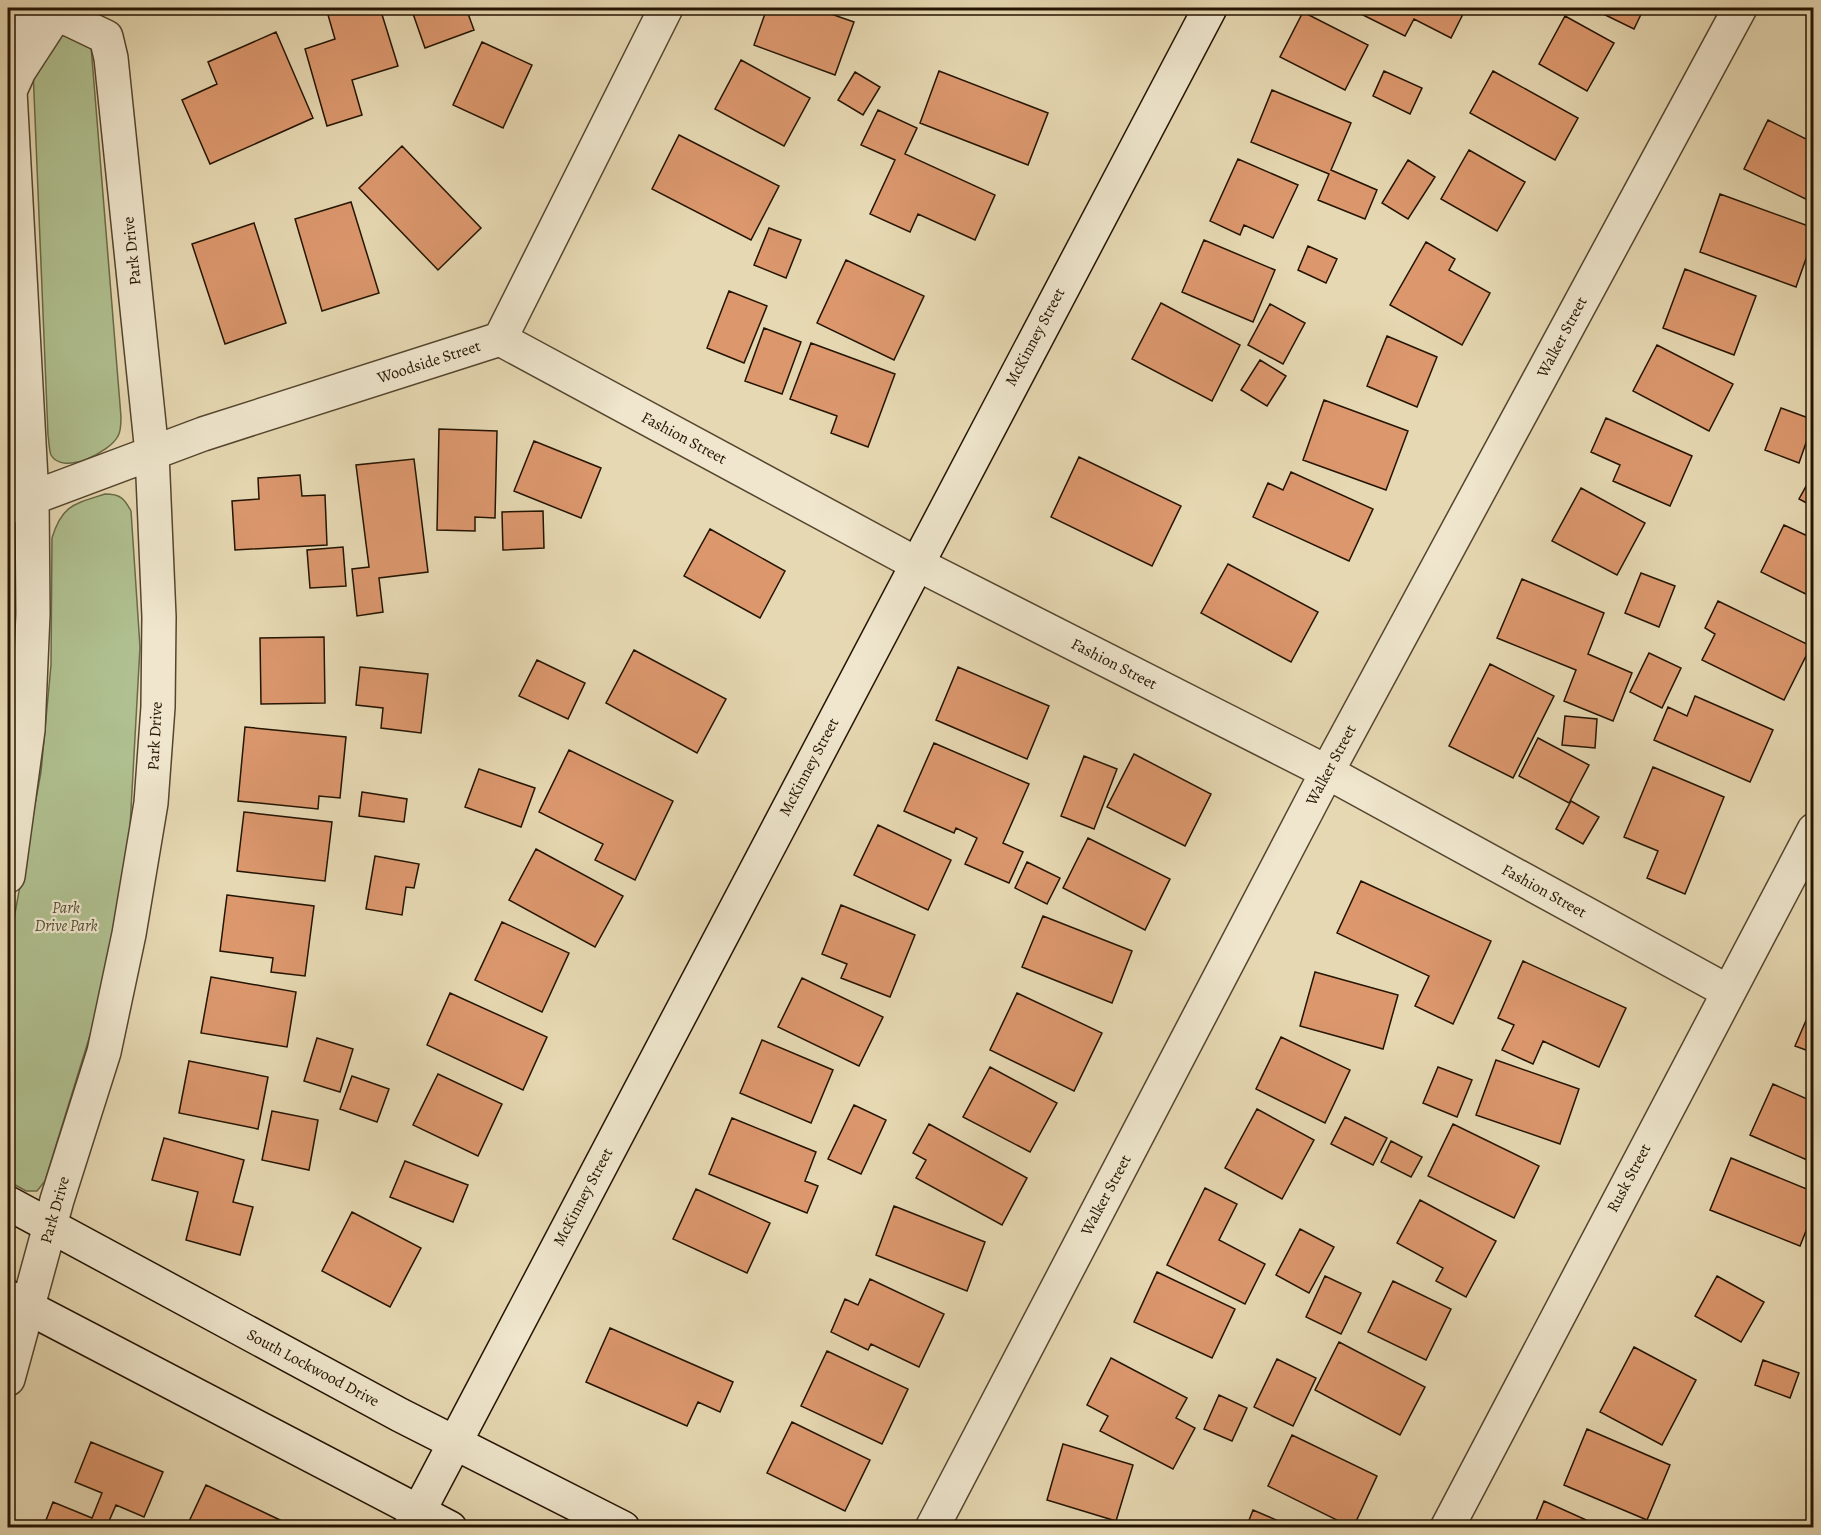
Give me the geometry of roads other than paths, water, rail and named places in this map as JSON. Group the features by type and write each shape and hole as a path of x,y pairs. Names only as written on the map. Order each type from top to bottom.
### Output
{"street":[{"name":"Woodside Street","path":"20,502 202,434 500,339 666,8"},
{"name":"McKinney Street","path":"414,1519 915,563 1210,8"},
{"name":"Walker Street","path":"932,1527 1327,772 1740,8"},
{"path":"8,31 64,10"},
{"path":"8,876 28,730 33,614 20,502 10,91 19,71 64,10"},
{"name":"Park Drive","path":"8,1379 18,1302 51,1225 104,1052 129,934 151,803 158,707 159,617 152,453 111,58 106,36 64,10"},
{"name":"Fashion Street","path":"500,339 915,563 1327,772 1727,991"},
{"name":"Rusk Street","path":"1447,1527 1727,991 1814,830"},
{"name":"South Lockwood Drive","path":"8,1203 455,1443 623,1527"},
{"path":"18,1302 414,1519 450,1527"}],"park label":[{"name":"Park Drive Park","path":"66,917"}]}
